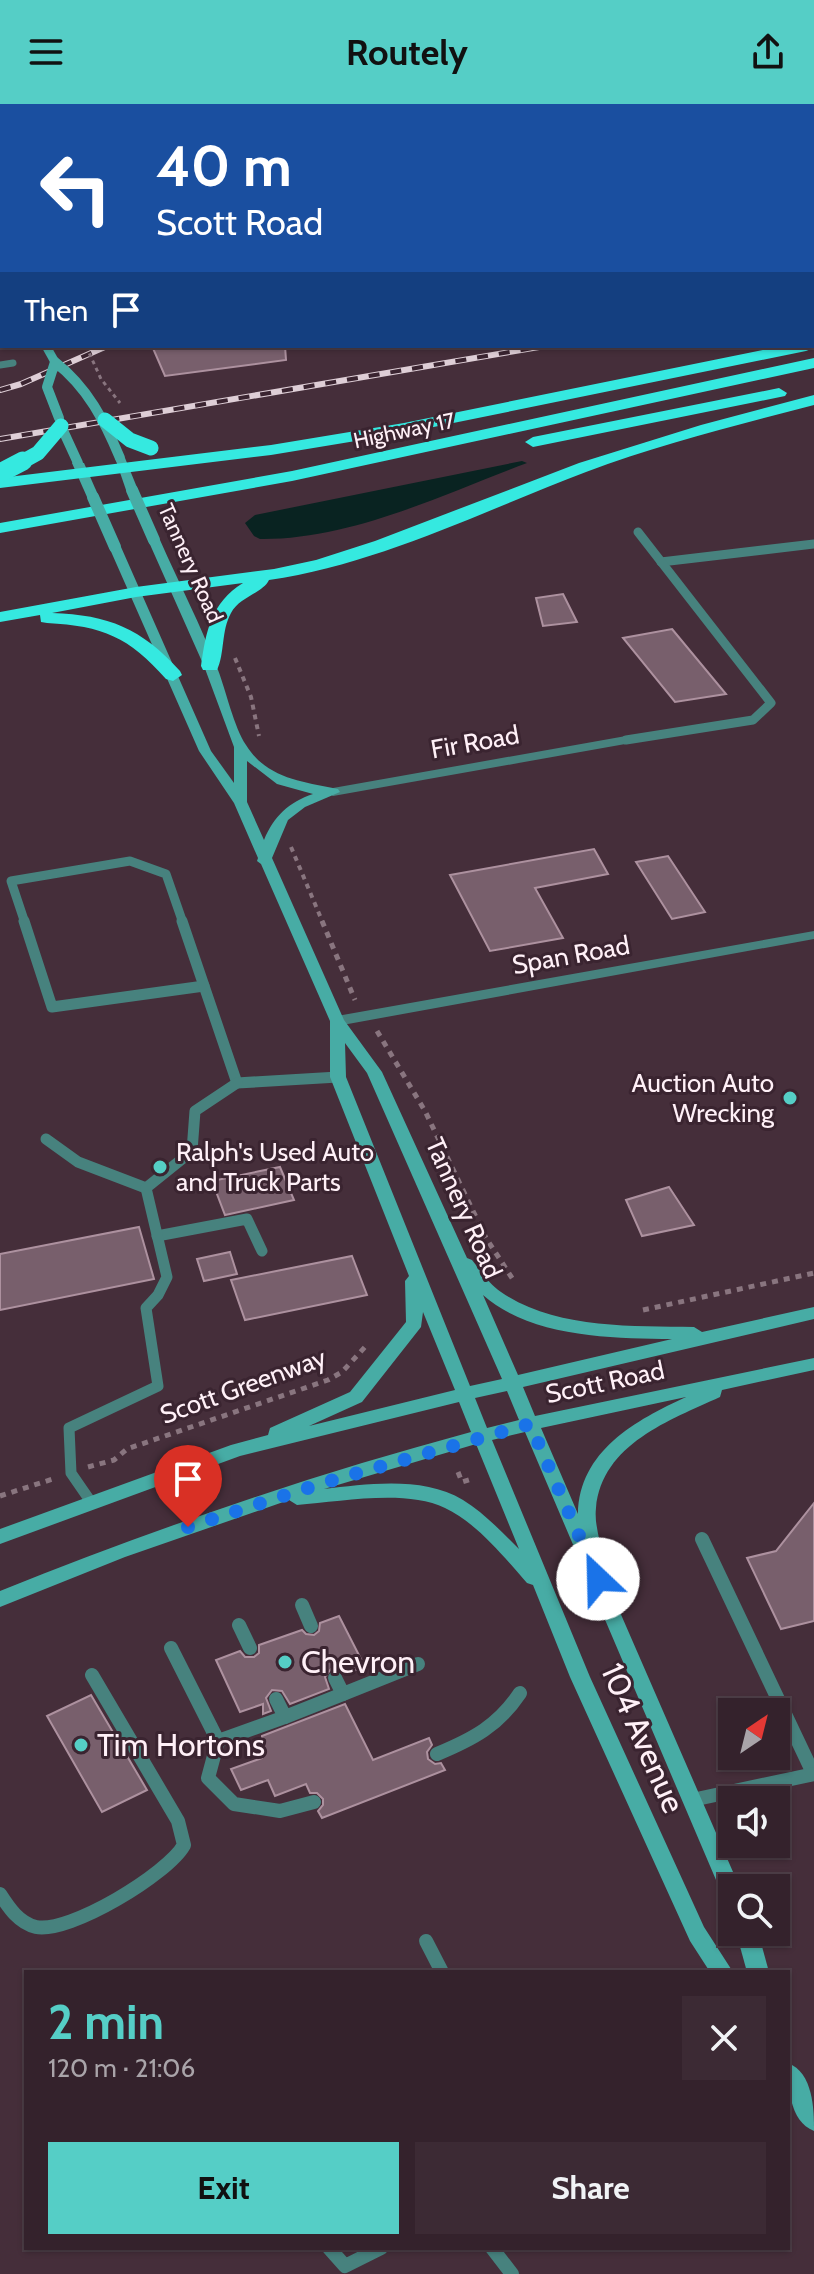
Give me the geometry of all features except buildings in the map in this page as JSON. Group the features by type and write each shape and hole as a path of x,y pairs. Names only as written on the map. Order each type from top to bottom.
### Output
{"highway":[{"path":"0,483 80,467 271,450 500,410 796,348"},
{"name":"Highway 17","path":"0,528 292,476 814,363"},
{"name":"Highway 17","path":"0,543 814,386"},
{"path":"0,620 136,592 274,574 381,545 624,454 814,400"},
{"path":"105,420 130,440 166,452 209,454 271,450"},
{"path":"0,473 38,453 61,426"},
{"path":"210,666 221,610 234,596 274,574"},
{"path":"0,620 66,619 113,627 153,650 173,675"}],"main road":[{"name":"Tannery Road","path":"47,348 55,362 80,380 105,420 132,490 210,666 240,747 241,803"},
{"name":"Tannery Road","path":"55,362 47,387 61,426 205,751 241,803 337,1021 374,1072 530,1424"},
{"path":"240,747 263,772 282,783 306,790 333,792"},
{"path":"264,861 274,827 292,807 333,792"},
{"name":"Tannery Road","path":"337,1021 338,1077 481,1436"},
{"path":"457,1254 495,1296 538,1317 626,1333 725,1334"},
{"path":"237,1450 356,1397 415,1323 413,1267"},
{"name":"Scott Road","path":"0,1537 237,1450 814,1313"},
{"name":"Scott Road","path":"0,1599 109,1554 266,1500 481,1436 814,1364"},
{"path":"598,1579 587,1509 600,1463 639,1428 739,1381"},
{"name":"104 Avenue","path":"530,1424 723,1874"},
{"name":"104 Avenue","path":"481,1436 543,1588 697,1934 721,1970"},
{"path":"266,1500 389,1492 448,1500 502,1543 543,1588"},
{"path":"751,1946 757,1970"},
{"path":"790,2078 814,2120"}],"street":[{"name":"Fir Road","path":"333,792 626,740"},
{"name":"Span Road","path":"337,1021 814,935"}],"lane":[{"path":"0,365 13,363"},
{"path":"626,740 753,720 771,703 638,532"},
{"path":"661,562 814,544"},
{"path":"204,986 52,1007 11,881 130,861 166,874 237,1083"},
{"path":"146,1188 192,1151 195,1111 237,1083 338,1077"},
{"path":"46,1139 78,1162 146,1188"},
{"path":"91,1502 71,1473 69,1428 158,1386 146,1308 158,1295 167,1277 146,1188"},
{"path":"157,1236 247,1219 262,1251"},
{"path":"692,1800 814,1774 702,1539"},
{"path":"302,1605 311,1626"},
{"path":"239,1625 250,1648"},
{"path":"171,1648 218,1741 208,1778 234,1804 280,1811 314,1802"},
{"path":"218,1741 418,1664"},
{"path":"0,1894 22,1922 42,1929 58,1927 166,1870 184,1848 185,1837 178,1821 92,1675"},
{"path":"335,1678 343,1694"},
{"path":"437,1754 487,1734 504,1719 520,1693"},
{"path":"276,1699 285,1717"},
{"path":"426,1941 441,1970"},
{"path":"331,2250 345,2266 377,2250"},
{"path":"494,2250 512,2274"}],"path":[{"path":"87,348 101,379 125,410"},
{"path":"234,653 251,697 263,745"},
{"path":"292,842 297,864 354,998"},
{"path":"379,1033 410,1082 450,1158 495,1257 525,1292"},
{"path":"632,1311 814,1273"},
{"name":"Scott Greenway","path":"114,1460 127,1449 328,1380 342,1372 369,1343"},
{"path":"458,1472 462,1482 472,1479"}],"shaded area":[{"path":"522,461 527,463 430,501 363,524 328,532 260,539 245,523 255,515"}],"railway":[{"path":"0,390 21,384 102,348"},
{"path":"0,439 533,348"}],"place":[{"name":"Auction Auto Wrecking","path":"790,1098"},
{"name":"Ralph's Used Auto and Truck Parts","path":"160,1167"},
{"name":"Chevron","path":"285,1662"},
{"name":"Tim Hortons","path":"81,1745"}],"route":[{"path":"188,1527 266,1500 530,1424 598,1579"}]}
